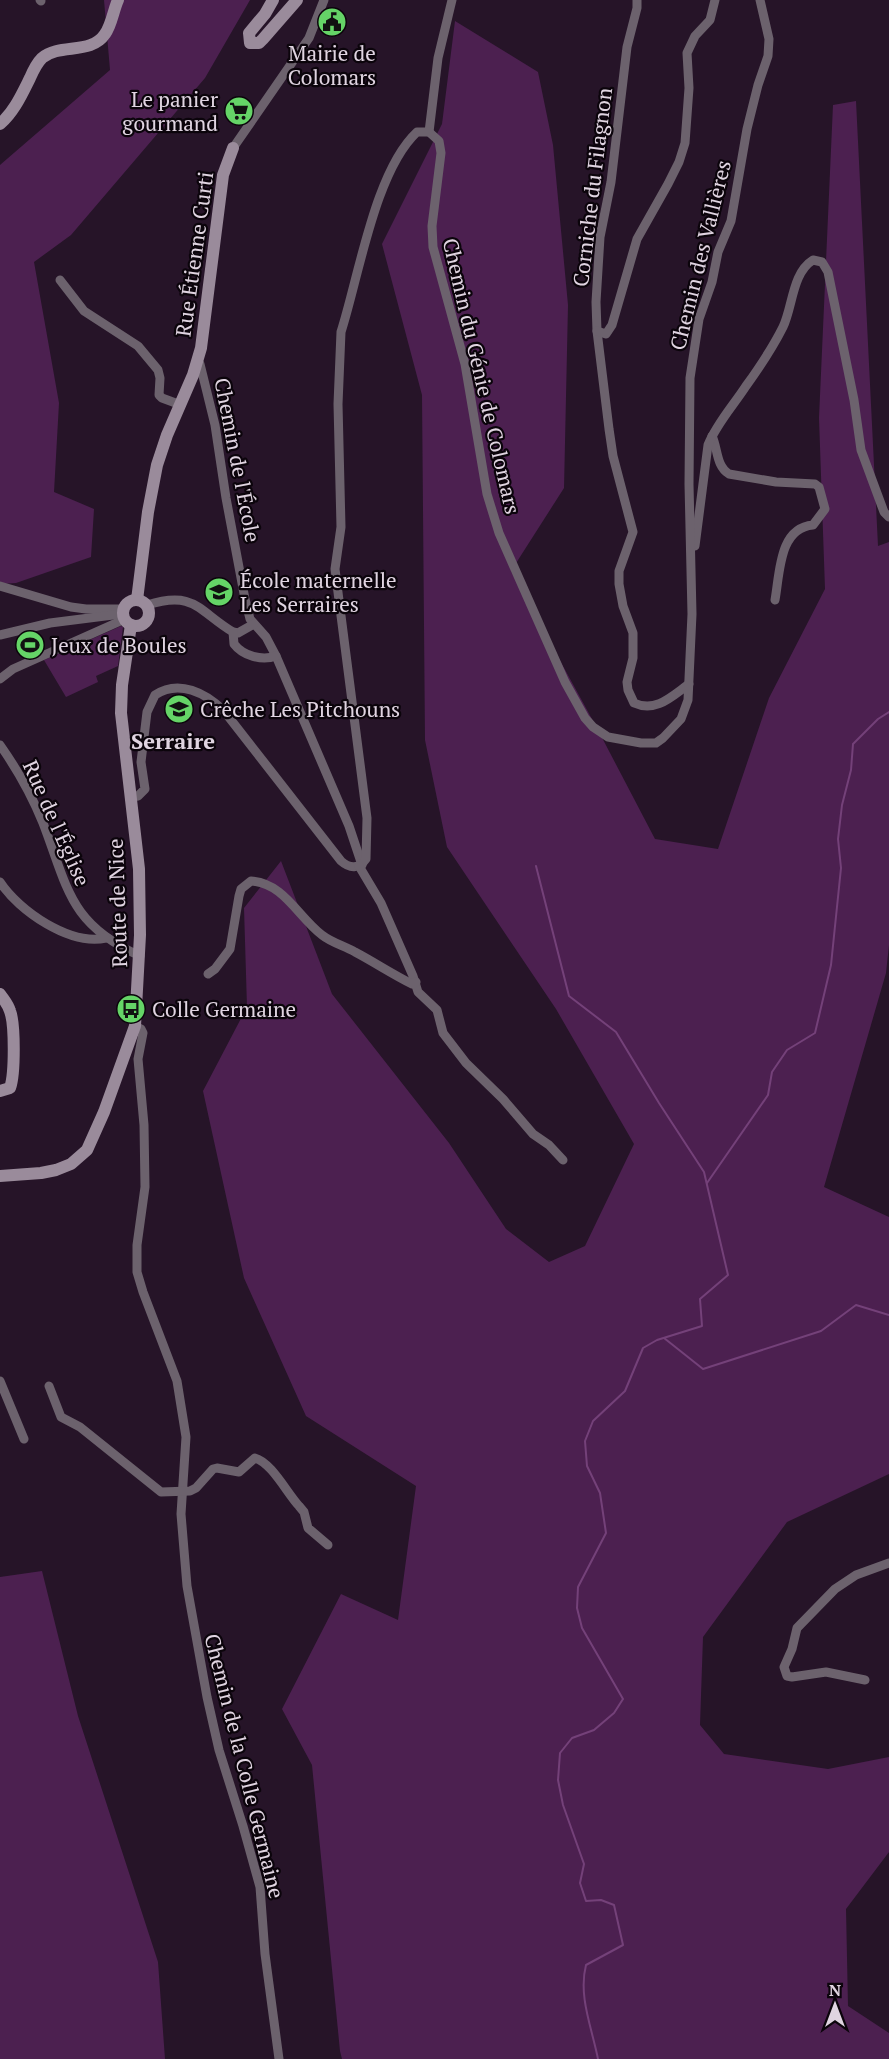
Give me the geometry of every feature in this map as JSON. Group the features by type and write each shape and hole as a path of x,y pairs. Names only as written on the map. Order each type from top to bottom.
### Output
{"main road":[{"path":"0,124 13,109 40,60 58,50 97,43 105,35 118,0"},
{"path":"273,0 249,33 250,43 259,43 297,0"},
{"name":"Rue Étienne Curti","path":"142,602 148,513 157,465 197,361 203,338 223,175 233,148"},
{"path":"130,601 142,602 149,613 147,620 141,624 126,617 130,601"},
{"name":"Route de Nice","path":"0,1176 56,1170 71,1164 87,1150 104,1112 135,1026 140,956 139,869 121,699 126,617"},
{"path":"0,994 8,1003 11,1012 13,1071 10,1088 0,1091"}],"street":[{"name":"Rue Étienne Curti","path":"233,148 309,38 324,0"},
{"path":"131,797 138,796 145,789 141,762 150,702 161,691 172,688 191,690 205,696 224,711 341,861 351,867 361,865 367,854 367,818 335,569 341,513 338,404 341,332 382,190 405,143 417,132 429,132 438,57 452,0"},
{"name":"Corniche du Filagnon","path":"637,0 627,47 610,182 600,237 597,331 613,456 633,532 619,571 620,595 633,633 634,647 627,682 628,690 634,703 649,707 657,706 689,684"},
{"path":"597,331 606,334 612,325 637,239 679,162 685,143 687,123 689,88 687,53 695,36 710,20 715,0"},
{"name":"Chemin des Vallières","path":"690,559 690,378 699,319 712,282 718,252 731,221 747,129 768,56 769,39 760,0"},
{"name":"Chemin du Génie de Colomars","path":"429,132 439,141 441,153 432,226 433,247 465,364 487,494 499,533 565,682 585,718 608,737 650,743 663,738 681,719 688,700 689,684 692,614 690,559"},
{"path":"690,559 694,555 708,445 784,326 805,265 813,260 822,262 828,272 854,400 861,450 884,512 889,517"},
{"path":"60,280 84,310 138,346 158,370 159,395 165,400 181,405"},
{"name":"Chemin de l'École","path":"197,361 206,383 215,425 228,512 250,619 266,637 276,656 345,814 361,865 381,903 416,982 418,992 437,1010 443,1034 466,1063 503,1099 533,1134 549,1145 563,1160"},
{"path":"712,436 723,471 729,474 776,482 815,483 819,487 825,509 813,525 801,526 790,536 784,551 775,600"},
{"path":"0,586 71,607 126,617"},
{"path":"142,602 176,601 196,605 233,632 238,633 254,624"},
{"path":"0,635 50,623 126,617"},
{"path":"0,679 13,669 126,617"},
{"path":"233,632 234,644 242,651 260,658 276,656"},
{"name":"Rue de l'Église","path":"0,745 15,768 37,811 70,897 78,910 106,938 140,956"},
{"path":"208,974 215,969 230,949 239,896 241,890 251,881 262,882 274,887 327,938 357,952 412,984 416,982"},
{"path":"0,882 17,903 42,921 84,938 98,940 106,938"},
{"name":"Chemin de la Colle Germaine","path":"135,1026 143,1033 138,1067 144,1125 145,1187 137,1245 137,1272 177,1381 186,1437 181,1520 195,1640 219,1750 260,1887 265,1954 279,2059"},
{"path":"0,1380 24,1439"},
{"path":"49,1386 62,1417 80,1427 161,1492 190,1491 196,1488 213,1469 239,1472 255,1458 259,1458 304,1512 308,1528 328,1545"},
{"path":"865,1680 826,1672 792,1677 784,1672 784,1667 792,1649 797,1628 836,1589 856,1575 889,1563"}],"shaded area":[{"path":"104,0 250,0 205,78 71,235 34,262 59,403 54,492 94,509 91,557 16,583 0,584 0,165 110,70"},
{"path":"455,21 538,72 553,145 568,305 564,488 511,571 655,839 718,849 769,698 825,589 819,418 833,105 856,101 878,546 889,542 889,945 886,973 824,1187 889,1217 889,1474 787,1522 703,1637 700,1725 724,1754 828,1769 889,1757 889,1852 846,1909 848,2006 889,2033 889,2059 342,2059 340,2051 312,1765 282,1709 341,1594 398,1620 416,1486 306,1416 244,1278 203,1091 247,1007 244,908 281,861 332,994 449,1143 506,1229 549,1262 585,1246 634,1144 556,1009 447,847 425,740 422,395 382,244 442,124"},
{"path":"123,627 118,666 96,676 98,682 66,697 44,660"},
{"path":"42,1571 78,1716 158,1962 165,2059 0,2059 0,1577"}],"waterway":[{"path":"707,1183 768,1095 772,1072 787,1050 815,1033 831,965 841,868 838,839 842,805 851,770 853,744 878,719 889,712"},
{"path":"536,866 569,996 616,1032 704,1172 728,1275 700,1299 702,1326 657,1340 643,1348 625,1391 593,1421 585,1441 587,1466 600,1493 606,1533 578,1587 577,1608 582,1628 623,1699 614,1713 594,1730 572,1738 560,1753 558,1780 563,1805 584,1864 580,1883 586,1901 601,1900 614,1905 623,1945 586,1965 585,2000 598,2059"},
{"path":"664,1338 703,1369 821,1331 856,1305 889,1315"}],"place":[{"name":"Mairie de Colomars","path":"332,22"},
{"name":"Le panier gourmand","path":"239,111"},
{"name":"École maternelle Les Serraires","path":"219,592"},
{"name":"Jeux de Boules","path":"30,645"},
{"name":"Crêche Les Pitchouns","path":"179,709"},
{"name":"Colle Germaine","path":"131,1009"}],"district":[{"name":"Serraire","path":"173,740"}]}
